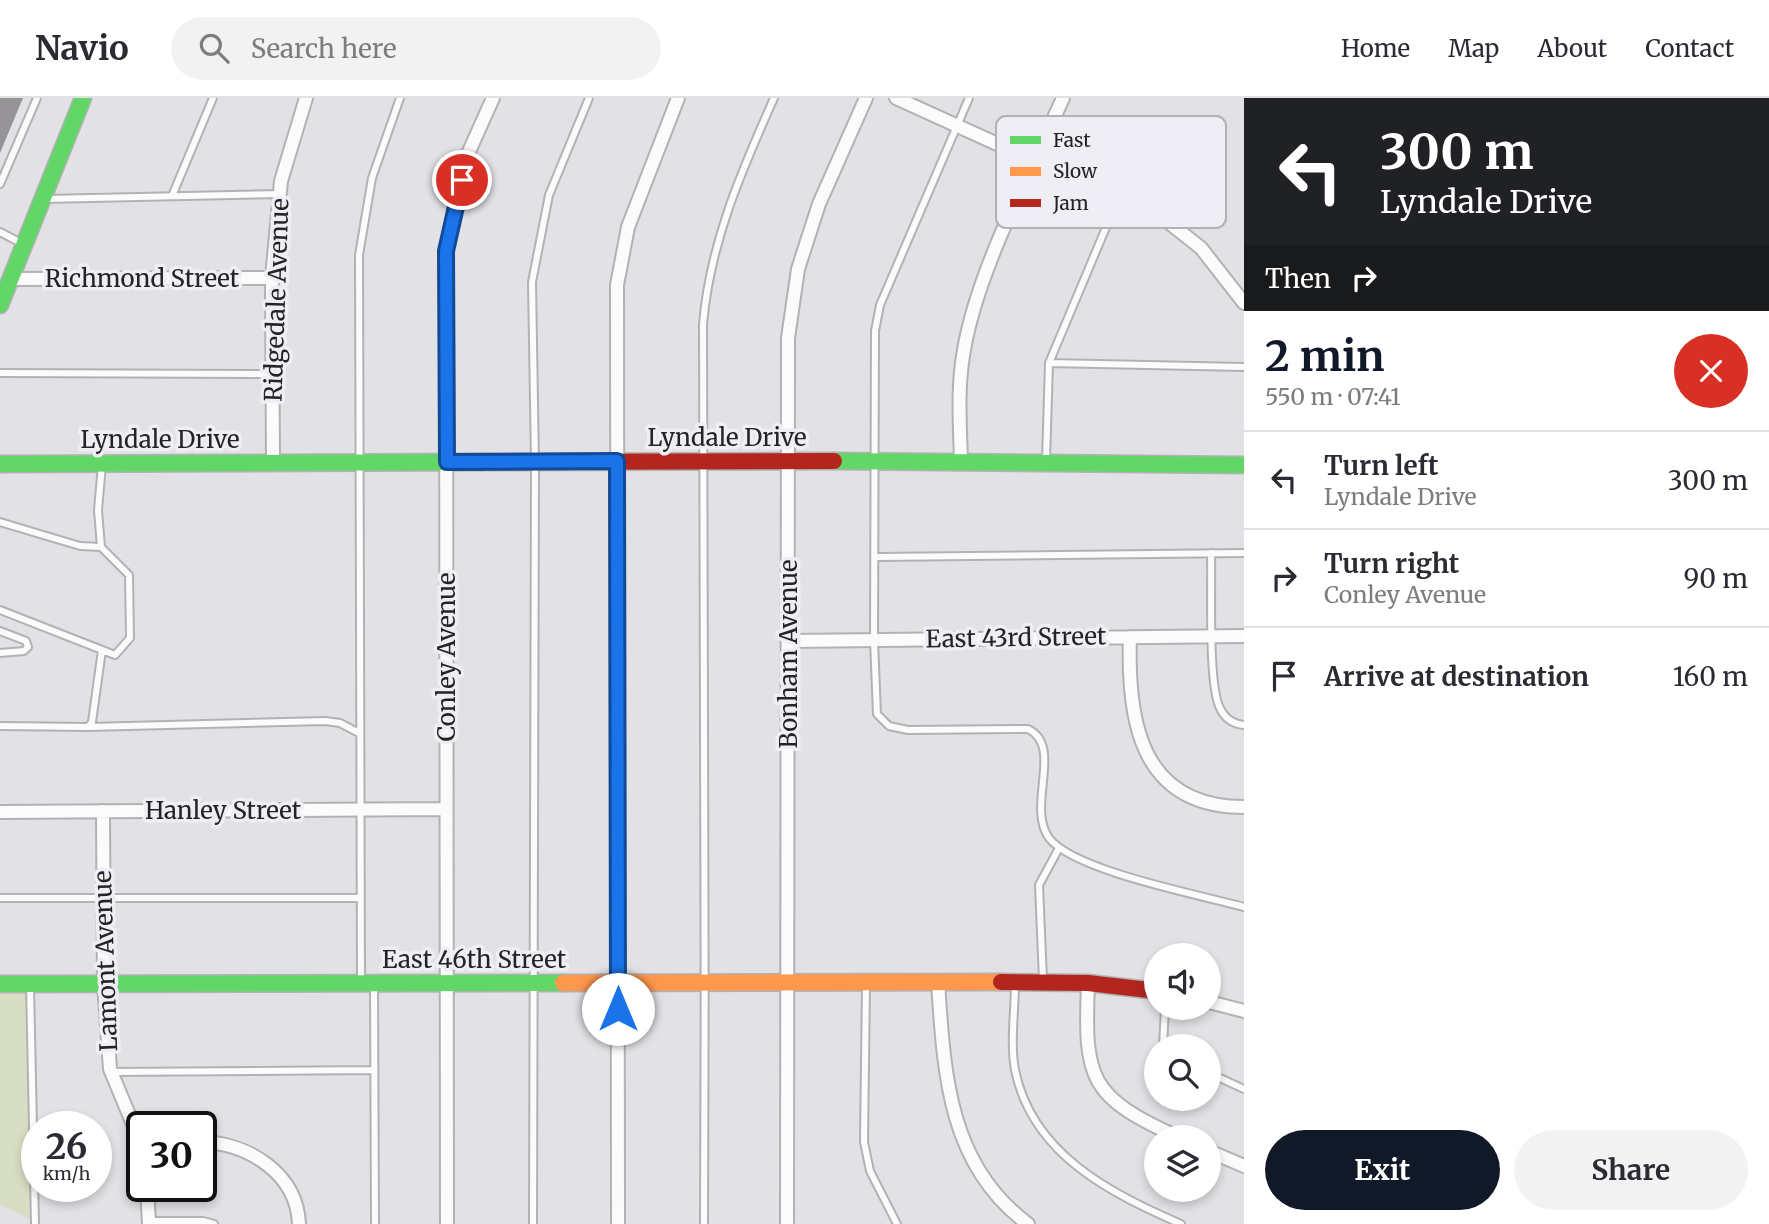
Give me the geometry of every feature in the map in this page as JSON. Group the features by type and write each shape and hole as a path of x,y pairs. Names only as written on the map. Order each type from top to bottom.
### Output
{"street":[{"path":"0,305 83,98"},
{"name":"Ridgedale Avenue","path":"273,463 272,278 280,194 306,98"},
{"name":"Conley Avenue","path":"447,1224 446,251 467,156 493,98"},
{"path":"618,1224 617,285 628,226 678,98"},
{"name":"Bonham Avenue","path":"788,1224 788,338 798,269 819,204 866,98"},
{"path":"896,98 996,142"},
{"path":"1055,116 1063,98"},
{"path":"961,462 960,382 966,338 1006,228"},
{"path":"1175,228 1220,268 1244,303"},
{"name":"Richmond Street","path":"11,279 272,278"},
{"name":"Lyndale Drive","path":"0,464 876,461 1244,465"},
{"name":"East 43rd Street","path":"789,641 1244,636"},
{"path":"1130,637 1131,709 1141,743 1150,760 1163,774 1192,796 1222,806 1244,807"},
{"name":"Hanley Street","path":"0,812 446,809"},
{"name":"Lamont Avenue","path":"103,811 104,984 111,1072 127,1111"},
{"path":"938,982 947,1086 963,1145 989,1186 1028,1224"},
{"name":"East 46th Street","path":"0,984 1043,982 1088,983 1144,989"},
{"path":"1088,983 1090,1062 1103,1091 1126,1112 1153,1125"},
{"path":"1221,1005 1244,1012"},
{"path":"217,1145 240,1149 272,1168 295,1197 299,1224"},
{"path":"1221,1156 1244,1166"},
{"path":"148,1202 149,1222"}],"lane":[{"path":"0,184 37,98"},
{"path":"172,196 213,98"},
{"path":"374,1224 374,1070 359,898 360,245 372,178 400,98"},
{"path":"533,1224 535,462 532,294 535,260 553,184 589,98"},
{"path":"704,1224 706,982 702,794 703,324 710,269 730,201 774,98"},
{"path":"969,98 880,305 875,331 875,708 879,718 889,726 917,731 1028,729 1037,734 1045,749 1042,823 1048,837 1059,848 1104,868 1244,907"},
{"path":"43,199 280,194"},
{"path":"1046,463 1049,363 1105,228"},
{"path":"0,232 25,244"},
{"path":"1049,363 1244,367"},
{"path":"0,373 272,374"},
{"path":"0,610 115,655 130,638 129,575 102,547 98,510 102,463"},
{"path":"0,522 4,526 80,546 102,547"},
{"path":"1210,553 1218,703 1228,719 1244,725"},
{"path":"877,557 1244,553"},
{"path":"0,631 26,641 29,647 24,651 0,653"},
{"path":"88,727 92,722 102,650"},
{"path":"0,726 88,727 325,720 340,723 359,733"},
{"path":"1043,982 1039,885 1059,848"},
{"path":"0,898 359,898"},
{"path":"866,982 864,1142 870,1171 897,1224"},
{"path":"1015,982 1015,1069 1043,1134 1056,1149 1113,1193 1181,1224"},
{"path":"30,984 35,1224"},
{"path":"111,1072 374,1070"},
{"path":"1221,1078 1244,1089"},
{"path":"149,1222 203,1221 214,1224"}],"green space":[{"path":"0,984 29,984 32,1111 21,1111 21,1202 34,1202 34,1221 0,1205"}],"building":[{"path":"0,98 23,98 0,153"}],"traffic: fast":[{"path":"0,305 83,98"},
{"path":"834,461 1244,465"},
{"path":"0,464 481,462"},
{"path":"0,984 563,983"}],"traffic: slow":[{"path":"563,983 1001,982"}],"traffic: jam":[{"path":"481,462 834,461"},
{"path":"1001,982 1088,983 1144,989"}],"route":[{"path":"462,180 446,251 447,462 617,461 618,1009"}]}
